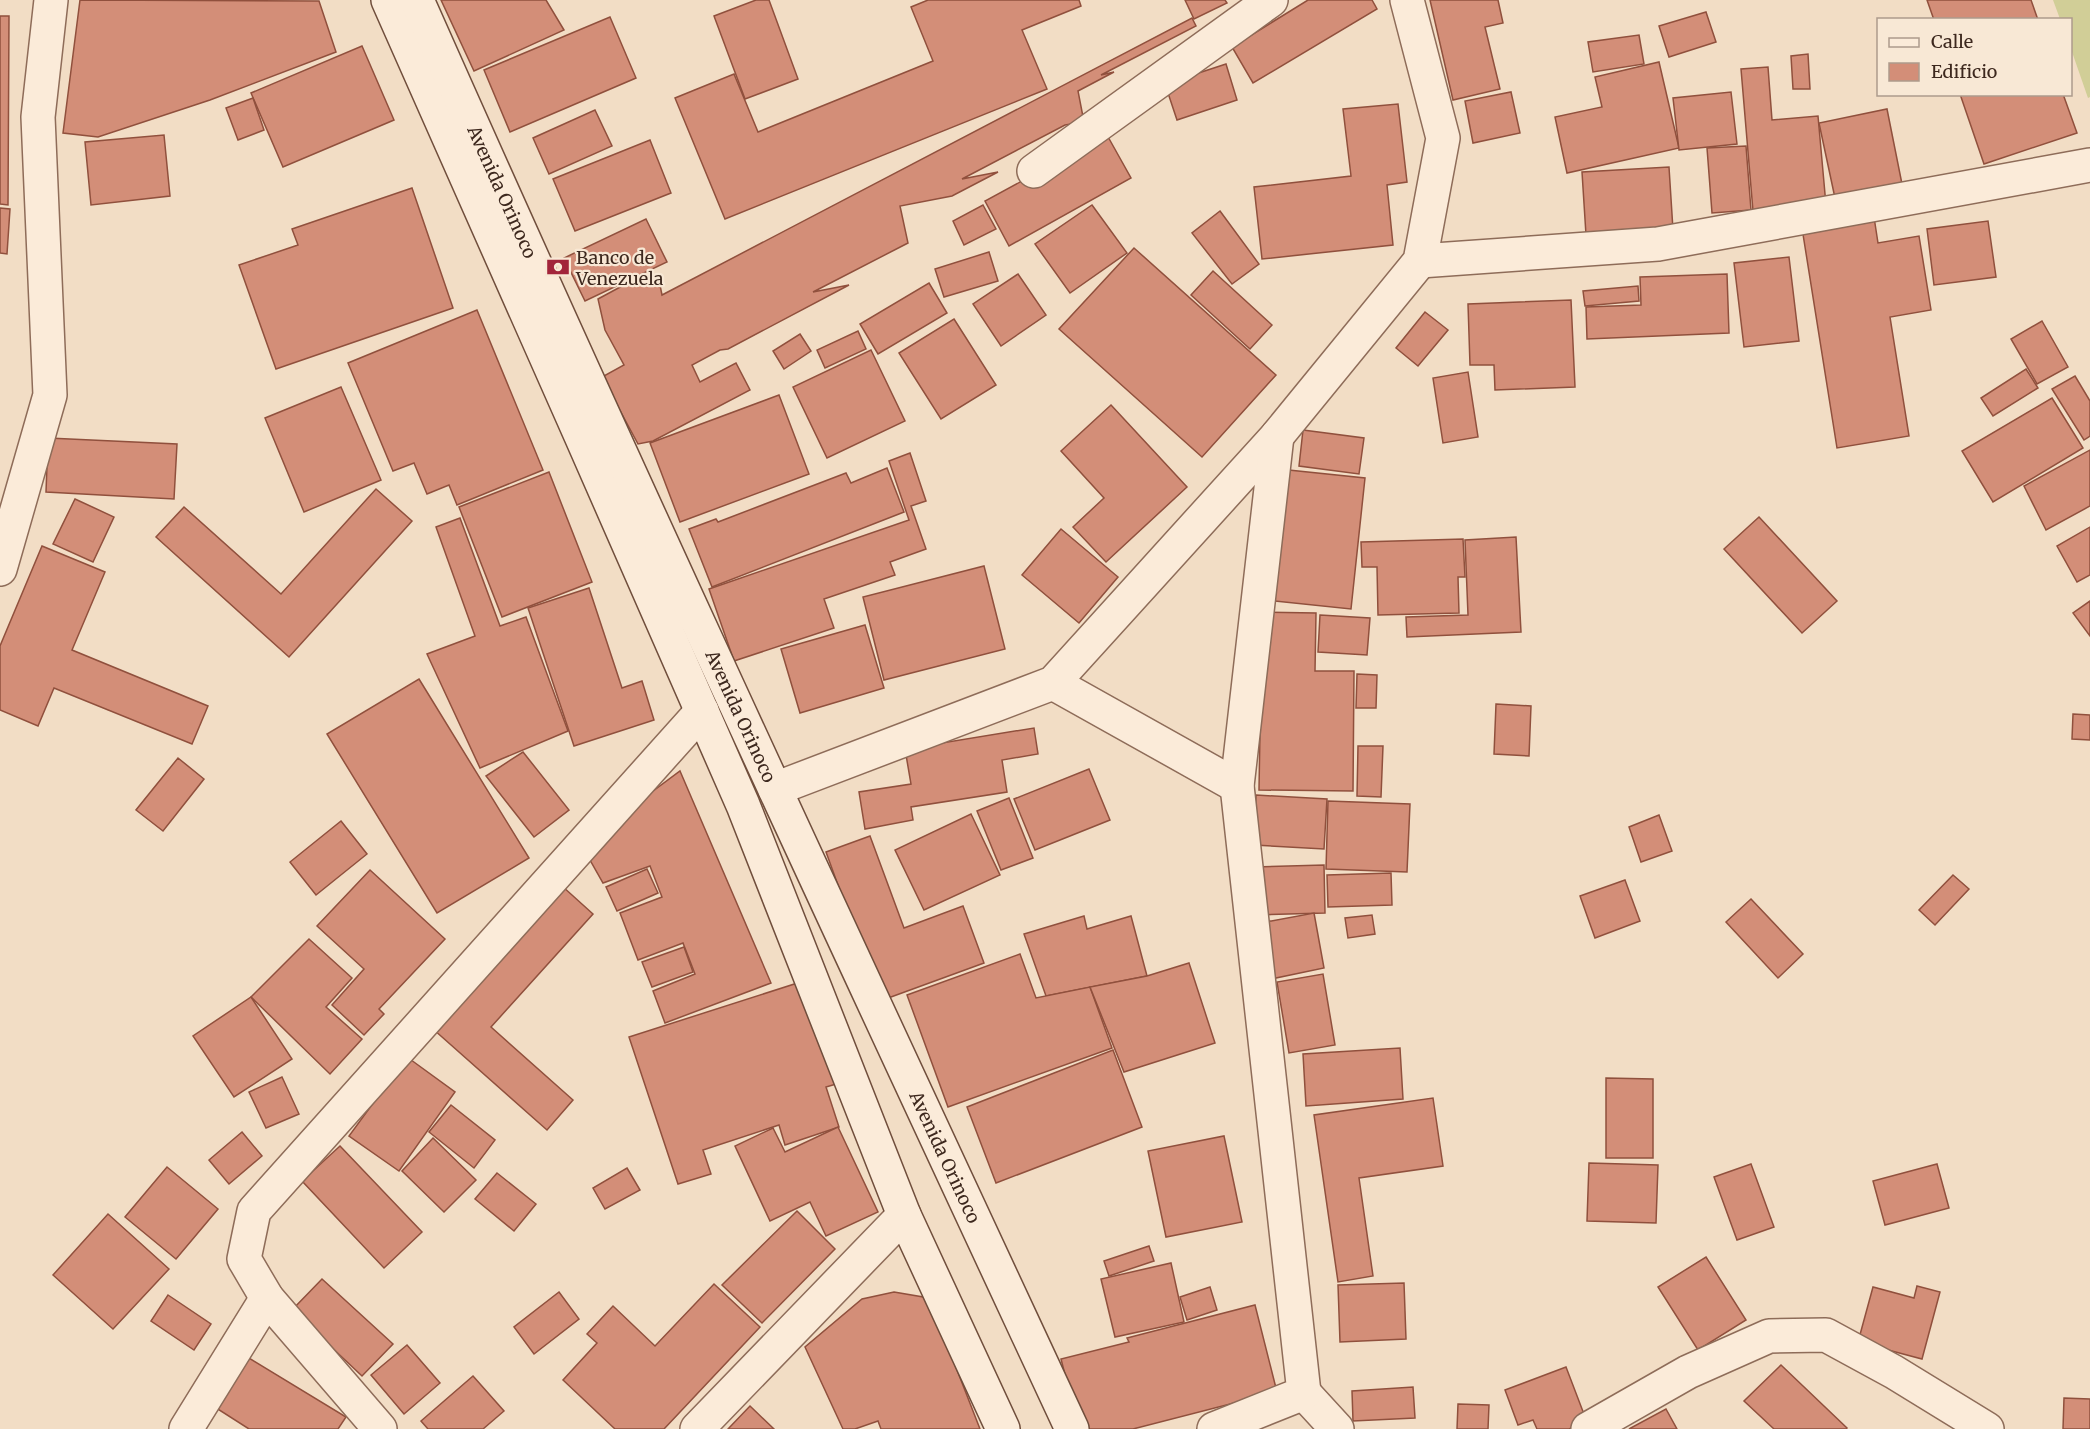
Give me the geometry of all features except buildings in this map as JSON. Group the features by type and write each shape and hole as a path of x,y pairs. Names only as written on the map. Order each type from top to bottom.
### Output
{"street":[{"path":"0,569 50,395 38,117 51,0"},
{"name":"Avenida Orinoco","path":"388,0 743,806 904,1215 1003,1429"},
{"name":"Avenida Orinoco","path":"417,0 515,222 1072,1429"},
{"path":"1034,171 1271,0"},
{"path":"775,789 1053,683 1277,436 1420,261 1443,138 1407,0"},
{"path":"1420,261 1658,244 2090,165"},
{"path":"1277,436 1237,786 1304,1393 1337,1429"},
{"path":"1053,683 1237,786"},
{"path":"380,1429 267,1298 244,1259 254,1211 702,711"},
{"path":"698,1429 904,1215"},
{"path":"186,1429 267,1298"},
{"path":"1588,1429 1688,1372 1769,1336 1826,1335 1894,1372 1987,1429"},
{"path":"1214,1429 1304,1393"}],"shaded area":[{"path":"2053,0 2090,0 2090,97 2088,98 2072,52 2072,18 2060,18"}],"place":[{"name":"Banco de Venezuela","path":"558,267"}]}
